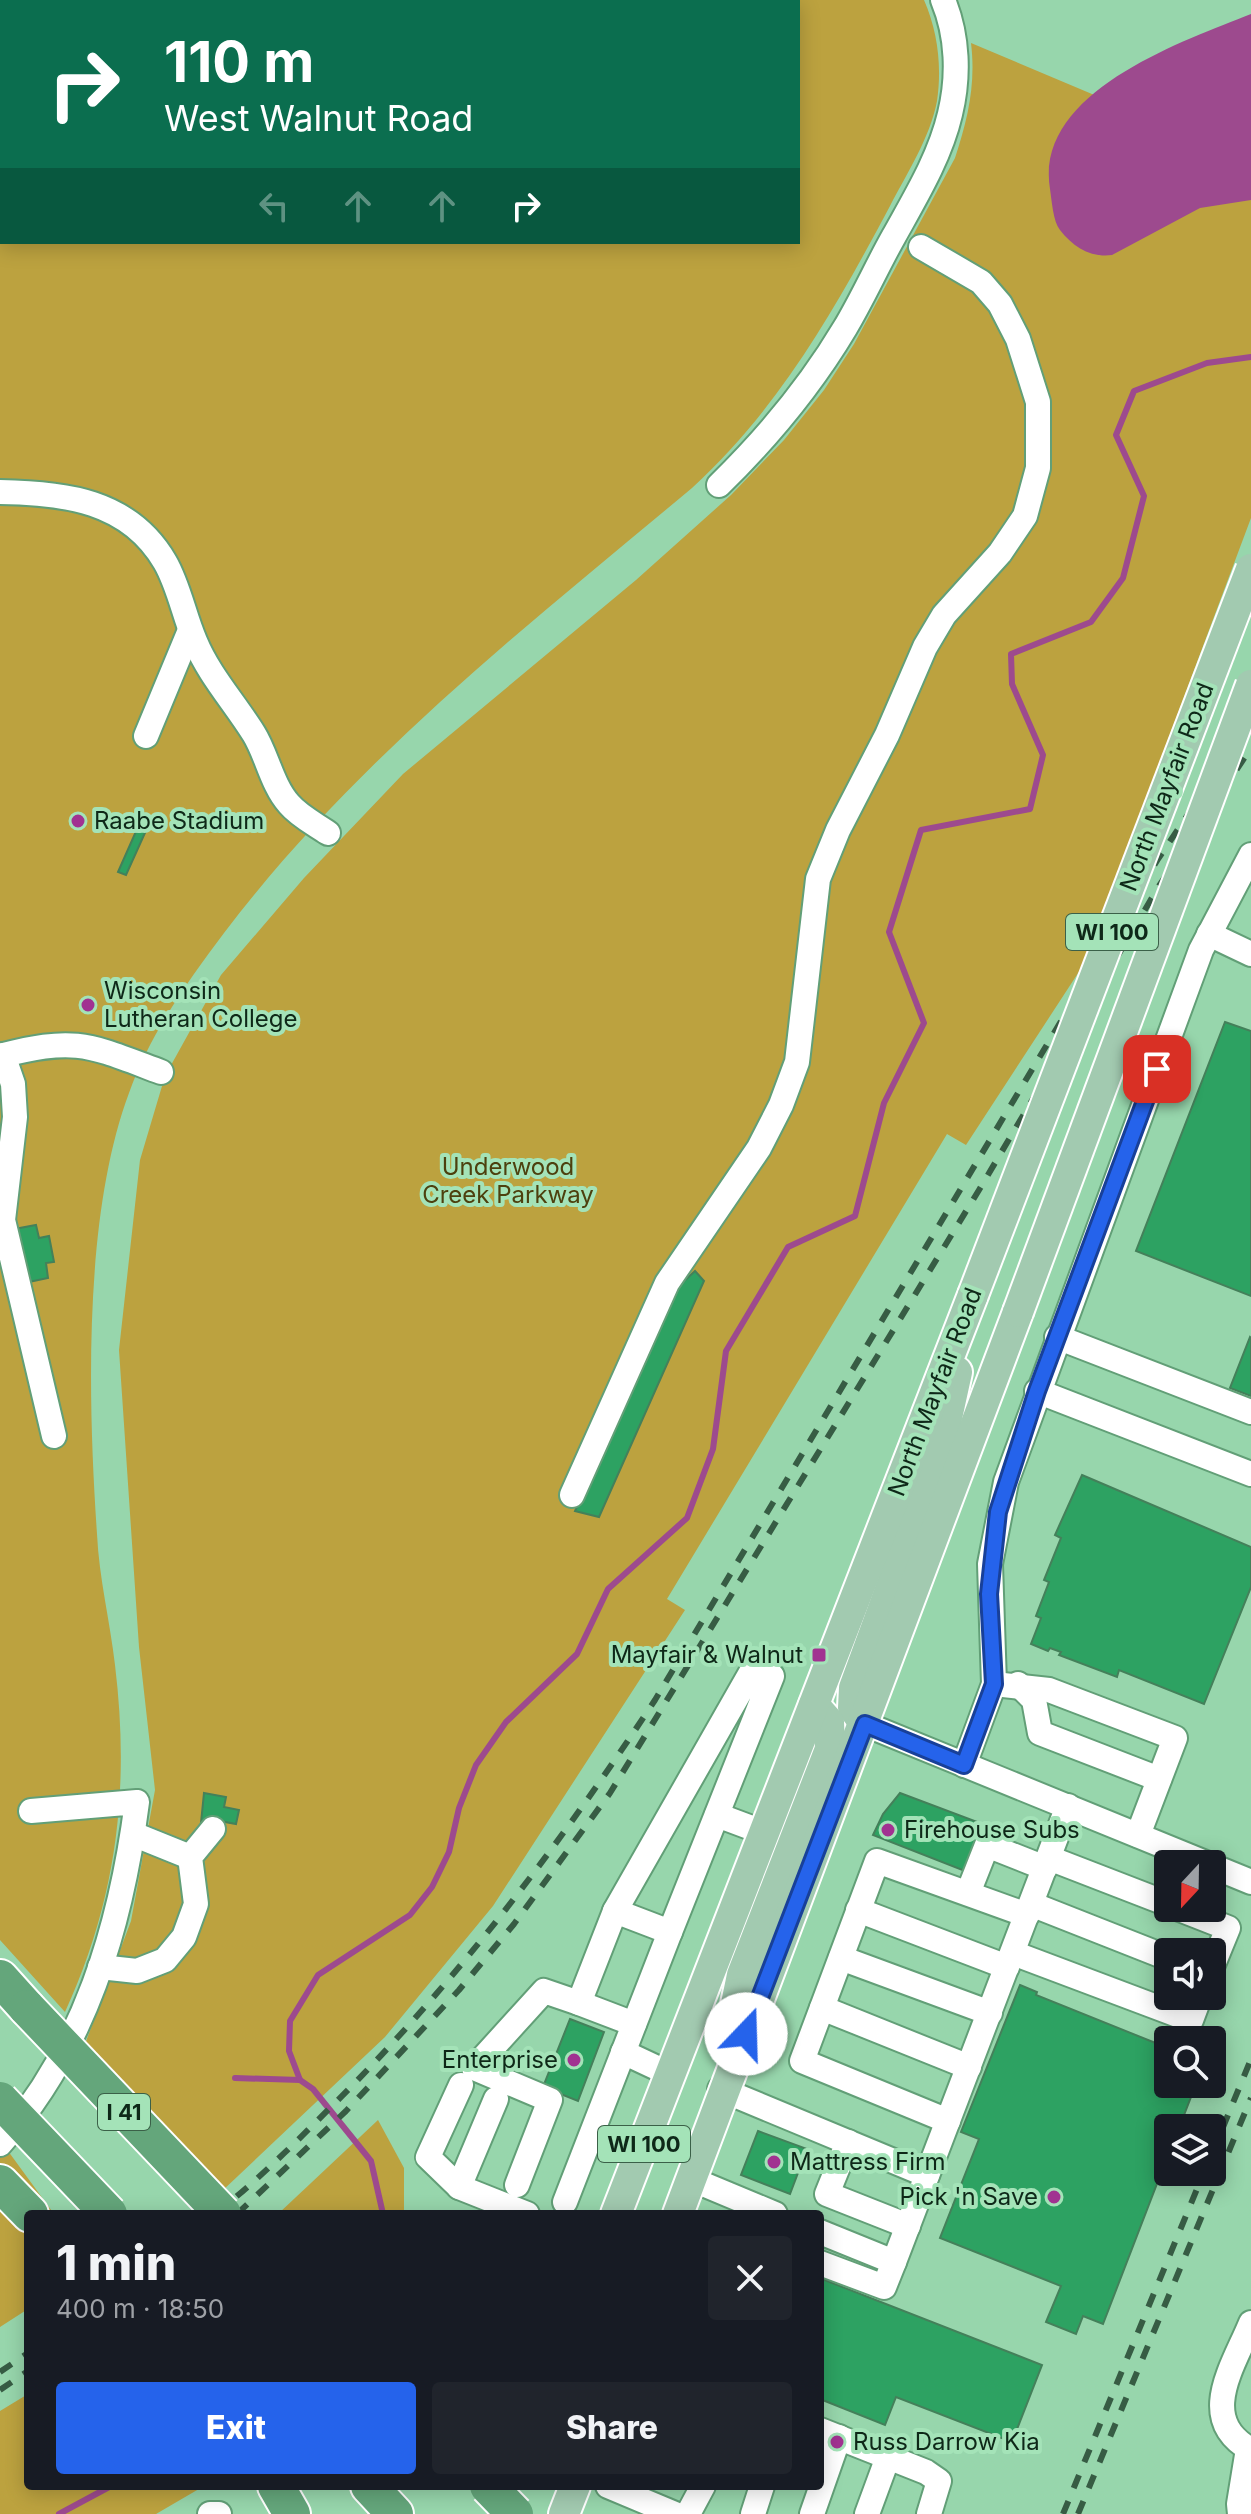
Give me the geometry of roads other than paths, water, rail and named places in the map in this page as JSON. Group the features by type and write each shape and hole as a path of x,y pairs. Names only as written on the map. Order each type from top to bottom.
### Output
{"highway":[{"name":"I 41","path":"0,1978 219,2210"},
{"path":"0,2100 105,2210"},
{"path":"0,2183 26,2210"},
{"path":"278,2490 292,2514"},
{"path":"373,2490 395,2514"},
{"path":"492,2490 515,2514"}],"main road":[{"name":"North Mayfair Road","path":"618,2210 1251,569"},
{"name":"North Mayfair Road","path":"679,2210 865,1724 1251,685"},
{"path":"865,1724 853,1708 854,1688 938,1459 971,1301"},
{"path":"721,2096 742,1975 830,1749 829,1722 814,1705"},
{"path":"631,2177 634,2210"},
{"path":"496,2514 505,2490"},
{"path":"564,2514 573,2490"}],"street":[{"path":"719,485 749,456 779,419 845,328 935,156 950,116 956,71 951,25 943,0"},
{"path":"572,1495 667,1283 759,1148 781,1105 797,1062 818,879 838,830 887,735 925,647 944,615 1000,553 1025,516 1038,468 1038,402 1018,339 1000,304 981,282 921,247"},
{"path":"0,492 71,496 92,501 129,523 165,562 206,665 254,734 283,796 290,806 328,833"},
{"path":"146,736 190,630"},
{"path":"964,1765 1006,1684 989,1594 993,1535 1006,1482 1057,1337 1209,934 1251,855"},
{"path":"1209,934 1251,954"},
{"path":"54,1436 3,1220 15,1117 13,1084 1,1056 72,1043 93,1046 161,1072"},
{"path":"1057,1337 1251,1412"},
{"path":"1037,1391 1251,1474"},
{"path":"565,2202 772,1676 753,1669 615,1911 579,2003"},
{"path":"1006,1684 1034,1700 1040,1733 1159,1779"},
{"path":"1006,1684 1049,1690 1175,1738 1138,1835"},
{"path":"814,1705 1174,1850"},
{"path":"0,2144 49,2081 83,2015 122,1900 137,1802 31,1811"},
{"path":"824,2264 884,2287 1068,1806"},
{"path":"717,1815 765,1833"},
{"path":"100,1967 137,1971 165,1960 184,1937 196,1904 190,1857 213,1829"},
{"path":"133,1834 190,1857"},
{"path":"968,1893 987,1845 1154,1899"},
{"path":"948,2121 802,2061 877,1861 1154,1953"},
{"path":"1226,1872 1251,1882"},
{"path":"858,1910 1154,2008"},
{"path":"615,1911 670,1932"},
{"path":"1213,1922 1228,1928 1224,1938"},
{"path":"841,1958 990,2013"},
{"path":"517,2185 550,2100 474,2068 544,1991 634,2024"},
{"path":"822,2008 969,2067"},
{"path":"1161,2010 1191,2020 1195,2010"},
{"path":"623,2052 672,2075"},
{"path":"461,2085 428,2157 459,2187 517,2210"},
{"path":"721,2096 848,2142 927,2175"},
{"path":"459,2187 496,2099"},
{"path":"848,2142 827,2194 908,2226"},
{"path":"691,2179 765,2210"},
{"path":"824,2234 894,2262"},
{"path":"1240,2514 1239,2504 1250,2450 1231,2437 1222,2420 1220,2403 1245,2356 1251,2323"},
{"path":"824,2460 830,2433 926,2472 939,2481 929,2514"},
{"path":"867,2514 888,2457"},
{"path":"618,2490 675,2514"},
{"path":"688,2514 701,2490"},
{"path":"753,2514 761,2490"},
{"path":"812,2514 817,2490"},
{"path":"210,2514 219,2514"}],"waterway":[{"path":"382,2210 371,2161 313,2089 300,2080 289,2051 290,2021 318,1975 410,1915 432,1887 449,1852 459,1808 476,1765 506,1722 577,1654 608,1589 687,1518 713,1449 726,1351 788,1247 855,1216 884,1103 924,1023 889,932 921,830 1030,809 1043,755 1012,684 1011,654 1091,622 1123,578 1144,496 1116,435 1134,391 1207,363 1251,357"},
{"path":"235,2078 300,2080"},
{"path":"59,2514 104,2490"}],"railway":[{"path":"220,2210 303,2135 377,2060 463,1963 543,1861 619,1754 655,1700 1158,859 1251,721"},
{"path":"241,2210 346,2111 459,1990 514,1924 610,1793 979,1190 1159,886 1251,748"},
{"path":"1226,2120 1251,2059"},
{"path":"1078,2514 1251,2098"},
{"path":"1063,2514 1198,2186"},
{"path":"0,2372 24,2356"},
{"path":"0,2390 24,2374"}],"place":[{"name":"Raabe Stadium","path":"78,821"},
{"name":"Wisconsin Lutheran College","path":"88,1005"},
{"name":"Mayfair & Walnut","path":"819,1655"},
{"name":"Firehouse Subs","path":"888,1830"},
{"name":"Enterprise","path":"574,2060"},
{"name":"Mattress Firm","path":"774,2162"},
{"name":"Pick 'n Save","path":"1054,2197"},
{"name":"Russ Darrow Kia","path":"837,2442"}],"park label":[{"name":"Underwood Creek Parkway","path":"508,1181"}]}
